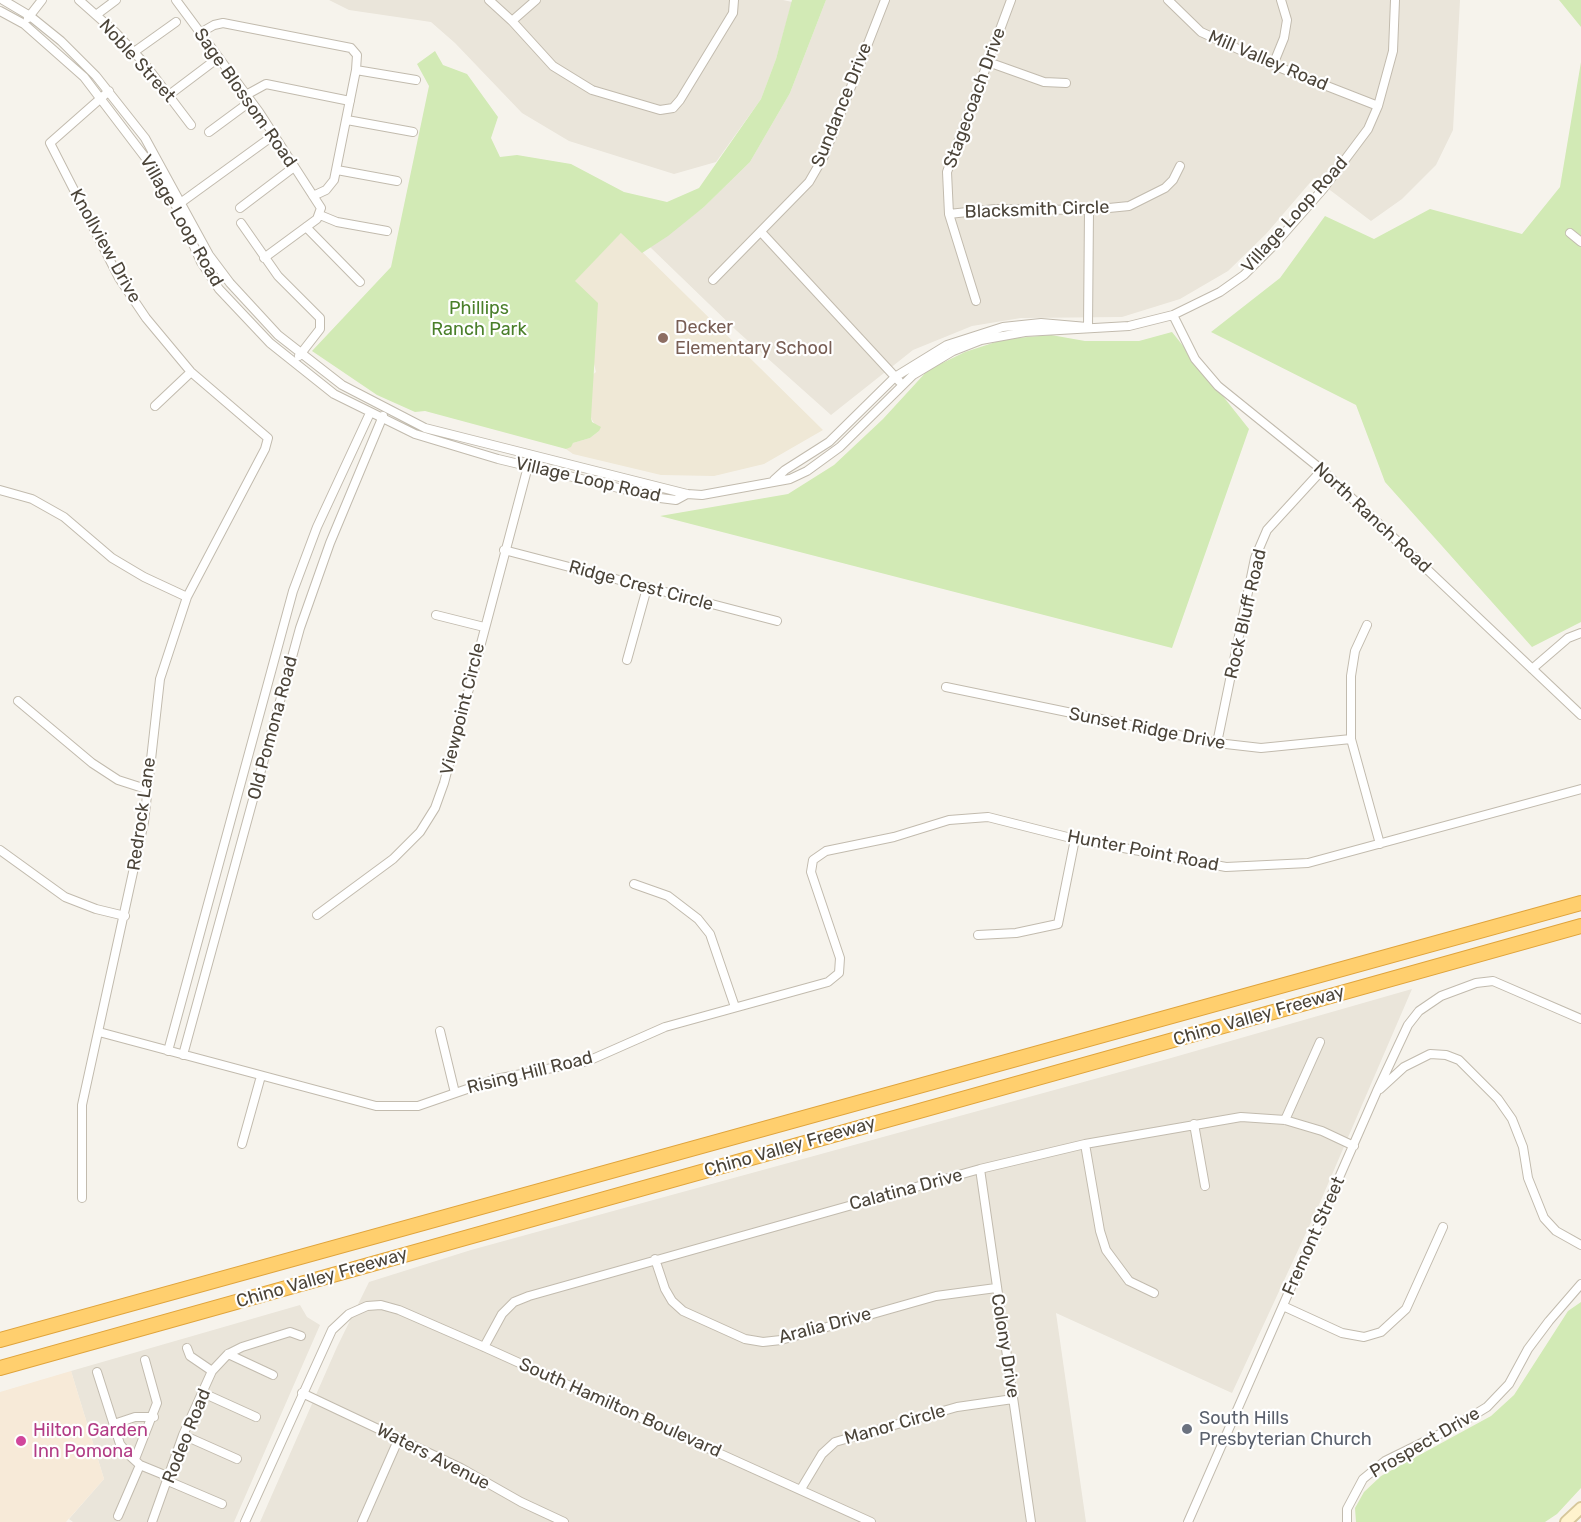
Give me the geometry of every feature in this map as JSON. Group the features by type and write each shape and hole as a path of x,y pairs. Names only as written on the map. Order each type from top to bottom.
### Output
{"highway":[{"name":"Chino Valley Freeway","path":"0,1340 1581,903"},
{"name":"Chino Valley Freeway","path":"0,1369 1581,926"}],"street":[{"name":"Village Loop Road","path":"3,0 30,16 79,58 109,91 145,138 179,204 209,255 255,313 300,354 342,385 386,410 425,428 687,494 739,489 774,480 790,479 826,457 902,385 928,365 981,340 1007,334 1076,331 1089,327"},
{"path":"24,24 42,0"},
{"name":"Noble Street","path":"79,0 134,52 191,125"},
{"path":"96,15 116,0"},
{"name":"Sage Blossom Road","path":"176,0 274,135 321,208 320,215"},
{"path":"489,0 512,21 553,66 592,90 660,110 673,108 680,100 733,12 734,0"},
{"path":"512,21 536,0"},
{"name":"Sundance Drive","path":"713,280 809,182 824,156 885,0"},
{"name":"Stagecoach Drive","path":"976,301 949,214 947,172 1011,0"},
{"name":"Mill Valley Road","path":"1168,0 1201,32 1273,65 1378,106"},
{"path":"1273,65 1284,38 1287,20 1281,0"},
{"name":"Village Loop Road","path":"774,480 785,470 829,442 896,377 947,345 983,332 1041,323 1089,327 1129,326 1173,315 1220,292 1244,274 1273,246 1354,150 1378,106 1393,51 1395,0"},
{"name":"Village Loop Road","path":"0,11 24,24 67,61 101,98 179,204 201,262 219,289 293,363 334,394 382,419 424,437 528,466 660,498 676,500 687,494"},
{"path":"134,52 176,22"},
{"path":"200,33 223,23 351,48 357,55 337,170 331,186 313,196"},
{"path":"169,95 218,58"},
{"path":"988,62 1044,82 1066,84"},
{"path":"356,70 416,80"},
{"path":"209,132 266,84 350,101"},
{"name":"Knollview Drive","path":"109,91 50,143 119,278 146,318 191,372 260,429 268,438 265,449"},
{"path":"346,120 413,132"},
{"path":"179,204 274,135"},
{"name":"Blacksmith Circle","path":"949,214 995,210 1089,210 1129,206 1165,188 1180,166"},
{"path":"240,208 294,167"},
{"path":"337,170 397,181"},
{"path":"1089,210 1089,327"},
{"path":"264,258 320,215 337,222 387,231"},
{"path":"241,224 264,258 320,318 320,329 293,363"},
{"path":"306,227 360,282"},
{"path":"761,232 902,385"},
{"path":"1570,233 1581,242"},
{"name":"North Ranch Road","path":"1173,315 1196,359 1218,386 1322,470 1581,715"},
{"path":"154,406 191,372"},
{"name":"Old Pomona Road","path":"183,1055 300,628 337,525 386,410"},
{"name":"Old Pomona Road","path":"168,1051 293,591 317,527 370,413"},
{"name":"Redrock Lane","path":"82,1198 82,1105 144,822 160,679 187,597 265,449"},
{"name":"Viewpoint Circle","path":"318,915 393,859 420,832 435,808 444,783 531,455"},
{"name":"Rock Bluff Road","path":"1217,743 1255,558 1267,530 1322,470"},
{"path":"0,490 32,499 64,518 112,558 144,577 187,597"},
{"name":"Ridge Crest Circle","path":"504,550 777,621"},
{"path":"627,660 647,588"},
{"path":"436,615 484,627"},
{"path":"1367,625 1354,660 1351,739 1380,844"},
{"path":"1532,669 1568,638 1581,633"},
{"name":"Sunset Ridge Drive","path":"946,687 1217,743 1261,748 1351,739"},
{"path":"18,701 92,764 118,780 146,789"},
{"name":"Hunter Point Road","path":"813,860 826,851 894,837 949,820 988,817 1075,839 1226,867 1308,863 1581,789"},
{"path":"978,935 1016,933 1058,924 1075,839"},
{"path":"0,850 65,897 96,909 125,916"},
{"name":"Rising Hill Road","path":"99,1032 376,1106 418,1106 496,1079 588,1060 665,1028 828,982 840,973 840,958 811,872 813,860"},
{"path":"634,884 668,896 698,919 710,934 735,1007"},
{"name":"Fremont Street","path":"1188,1522 1408,1025 1419,1011 1441,996 1476,983 1493,981 1581,1019"},
{"path":"440,1031 454,1093"},
{"path":"1285,1120 1320,1042"},
{"path":"1377,1091 1404,1067 1430,1054 1446,1055 1459,1060 1498,1099 1512,1120 1523,1147 1528,1178 1544,1218 1556,1231 1581,1245"},
{"path":"242,1144 261,1076"},
{"name":"Calatina Drive","path":"484,1347 502,1314 514,1302 655,1258 980,1169 1085,1144 1241,1117 1285,1120 1322,1131 1354,1146"},
{"path":"1194,1124 1205,1186"},
{"path":"1085,1144 1100,1231 1106,1250 1129,1281 1154,1293"},
{"name":"Colony Drive","path":"980,1169 1031,1522"},
{"path":"1282,1306 1342,1333 1364,1336 1381,1332 1406,1309 1443,1227"},
{"name":"Aralia Drive","path":"655,1258 672,1302 682,1311 745,1339 763,1341 781,1340 936,1296 996,1288"},
{"name":"Prospect Drive","path":"1347,1522 1347,1509 1362,1479 1385,1461 1456,1426 1487,1407 1509,1384 1528,1348 1581,1284"},
{"name":"South Hamilton Boulevard","path":"302,1393 332,1330 349,1314 366,1306 381,1305 399,1310 484,1347 871,1522"},
{"name":"Rodeo Road","path":"152,1522 183,1435 212,1371 228,1354 290,1332 301,1336"},
{"path":"187,1348 190,1356 212,1371"},
{"path":"228,1354 273,1374"},
{"path":"117,1516 154,1417 157,1403 145,1360"},
{"path":"98,1372 120,1444 137,1462 162,1474 168,1481 222,1504"},
{"path":"203,1393 256,1417"},
{"path":"245,1522 302,1393"},
{"name":"Waters Avenue","path":"302,1393 399,1438 564,1522"},
{"name":"Manor Circle","path":"801,1489 822,1454 835,1442 957,1407 1013,1399"},
{"path":"114,1424 135,1417 154,1417"},
{"path":"183,1435 237,1459"},
{"path":"362,1522 399,1438"},
{"path":"1566,1522 1581,1508"}],"shaded area":[{"path":"329,0 783,0 792,2 776,59 761,99 716,162 674,174 569,141 522,113 455,43 431,22 349,10"},
{"path":"826,0 1460,0 1453,130 1436,165 1402,199 1371,221 1314,178 1266,234 1228,271 1180,299 1122,317 1021,318 972,326 913,350 831,415 737,331 650,247 704,207 750,162 790,93"},
{"name":"Decker Elementary School","path":"622,232 823,430 764,464 714,476 661,475 573,454 566,449 573,443 590,438 599,431 591,418 591,376 596,372 574,281"},
{"path":"1412,989 1318,1207 1232,1393 1056,1313 1086,1522 260,1522 337,1347 369,1282 471,1250 1171,1058"},
{"path":"300,1305 307,1317 320,1325 234,1522 73,1522 69,1519 104,1479 71,1371"},
{"path":"71,1371 104,1479 66,1522 0,1522 0,1392"}],"green space":[{"name":"Phillips Ranch Park","path":"792,0 826,0 790,93 750,162 704,207 668,236 642,253 621,233 575,281 598,303 591,418 592,422 601,427 590,438 573,443 566,449 425,411 415,412 377,395 312,351 391,267 429,86 417,64 435,51 443,65 467,74 498,117 491,138 500,157 517,155 571,164 624,192 667,202 699,188 761,99 776,59"},
{"path":"1559,0 1581,0 1581,27"},
{"path":"1581,62 1581,622 1532,647 1385,482 1356,405 1211,332 1280,278 1325,216 1374,239 1430,209 1522,234 1560,187"},
{"path":"1172,332 1249,429 1172,648 660,516 788,494 834,465 883,419 928,370 965,352 1005,339 1051,335 1085,341 1139,341"},
{"path":"1581,1302 1581,1488 1557,1514 1545,1522 1356,1522 1355,1508 1364,1492 1381,1476 1491,1416 1514,1395 1568,1311"}],"place":[{"name":"Decker Elementary School","path":"663,338"},
{"name":"South Hills Presbyterian Church","path":"1187,1429"},
{"name":"Hilton Garden Inn Pomona","path":"21,1441"}]}
